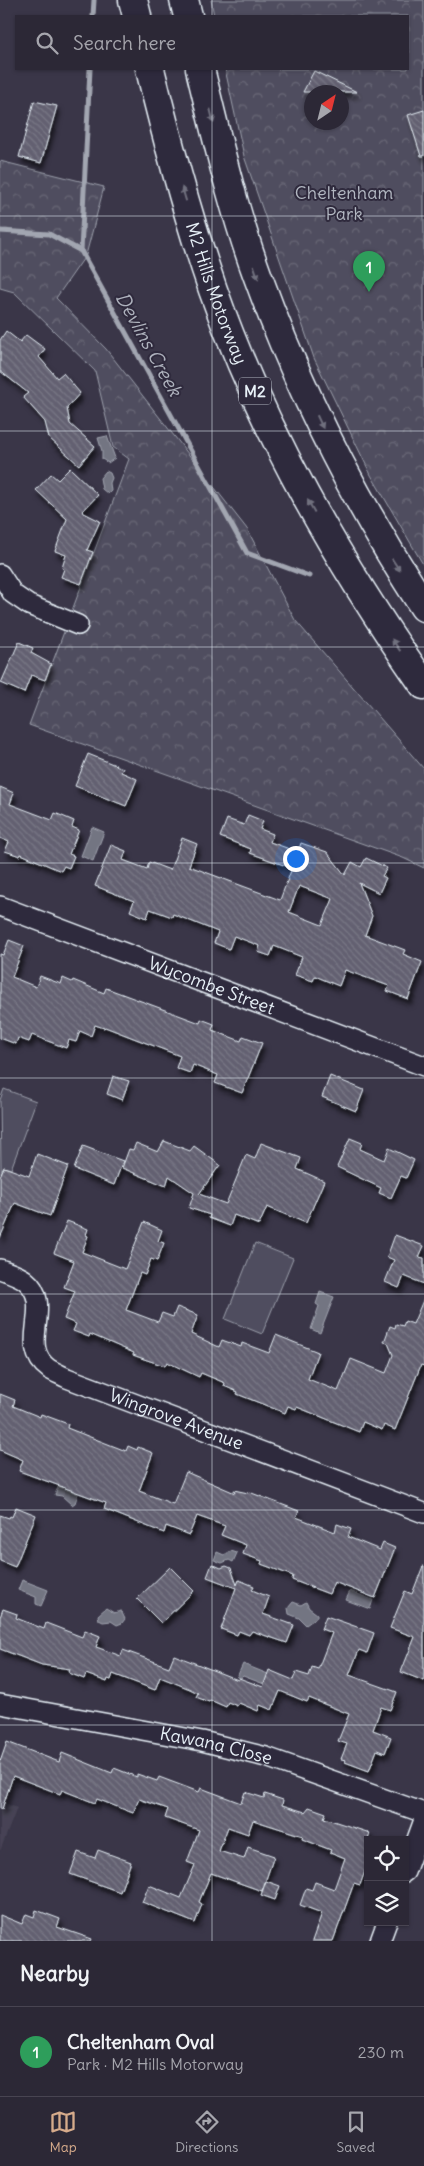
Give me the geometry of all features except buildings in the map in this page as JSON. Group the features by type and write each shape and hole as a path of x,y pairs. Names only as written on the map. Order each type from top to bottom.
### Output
{"highway":[{"path":"133,0 137,15"},
{"path":"184,0 188,15"},
{"name":"M2 Hills Motorway","path":"150,70 165,131 213,290 276,438 336,551 362,594 424,685"},
{"name":"M2","path":"200,70 241,228 279,329 351,487 392,558 424,608"}],"street":[{"path":"0,574 12,594 28,605 78,625"},
{"name":"Wycombe Street","path":"0,906 424,1066"},
{"name":"Wingrove Avenue","path":"0,1269 25,1280 35,1292 39,1302 34,1345 39,1357 49,1369 67,1378 424,1513"},
{"name":"Kawana Close","path":"0,1704 202,1741 266,1757 424,1813"},
{"path":"413,1868 424,1820"},
{"path":"380,1941 386,1926"}],"shaded area":[{"path":"0,1801 17,1808 0,1851"}],"green space":[{"name":"Cheltenham Park","path":"211,0 424,0 424,566 371,475 314,358 244,156 225,70 409,70 409,15 214,15"},
{"path":"0,161 104,187 86,255 56,298 106,349 247,529 295,620 424,769 424,868 403,858 29,725 129,459 113,447 95,371 14,292 0,288"},
{"path":"4,1089 36,1101 11,1169 4,1167 1,1173 0,1100"},
{"path":"255,1243 293,1258 262,1334 225,1319"}],"water":[{"path":"107,436 115,458 108,463 102,459 98,438"},
{"path":"106,471 110,473 112,478 110,483 111,491 108,494 102,489 100,478"},
{"path":"92,827 104,832 93,861 81,856"},
{"path":"320,1292 334,1297 320,1333 311,1329 319,1306 316,1304"},
{"path":"58,1487 78,1494 75,1503 72,1505 62,1496 55,1495"},
{"path":"231,1551 237,1553 233,1562 229,1560 222,1563 214,1560 217,1552 224,1555"},
{"path":"22,1580 48,1590 41,1606 36,1604 36,1597 18,1590"},
{"path":"350,1591 373,1600 370,1609 346,1600"},
{"path":"293,1602 301,1605 306,1602 309,1608 317,1614 317,1617 306,1625 299,1618 289,1614 288,1608"},
{"path":"106,1608 114,1613 121,1611 125,1619 117,1625 111,1621 103,1622 99,1620 98,1615"},
{"path":"243,1664 268,1674 264,1684 243,1676 241,1678 237,1677"}],"waterway":[{"name":"Devlins Creek","path":"93,15 94,0"},
{"name":"Devlins Creek","path":"90,70 81,251 247,553 309,576"},
{"path":"0,231 49,234 81,251"}],"place":[{"name":"Cheltenham Oval","path":"369,292"}]}
